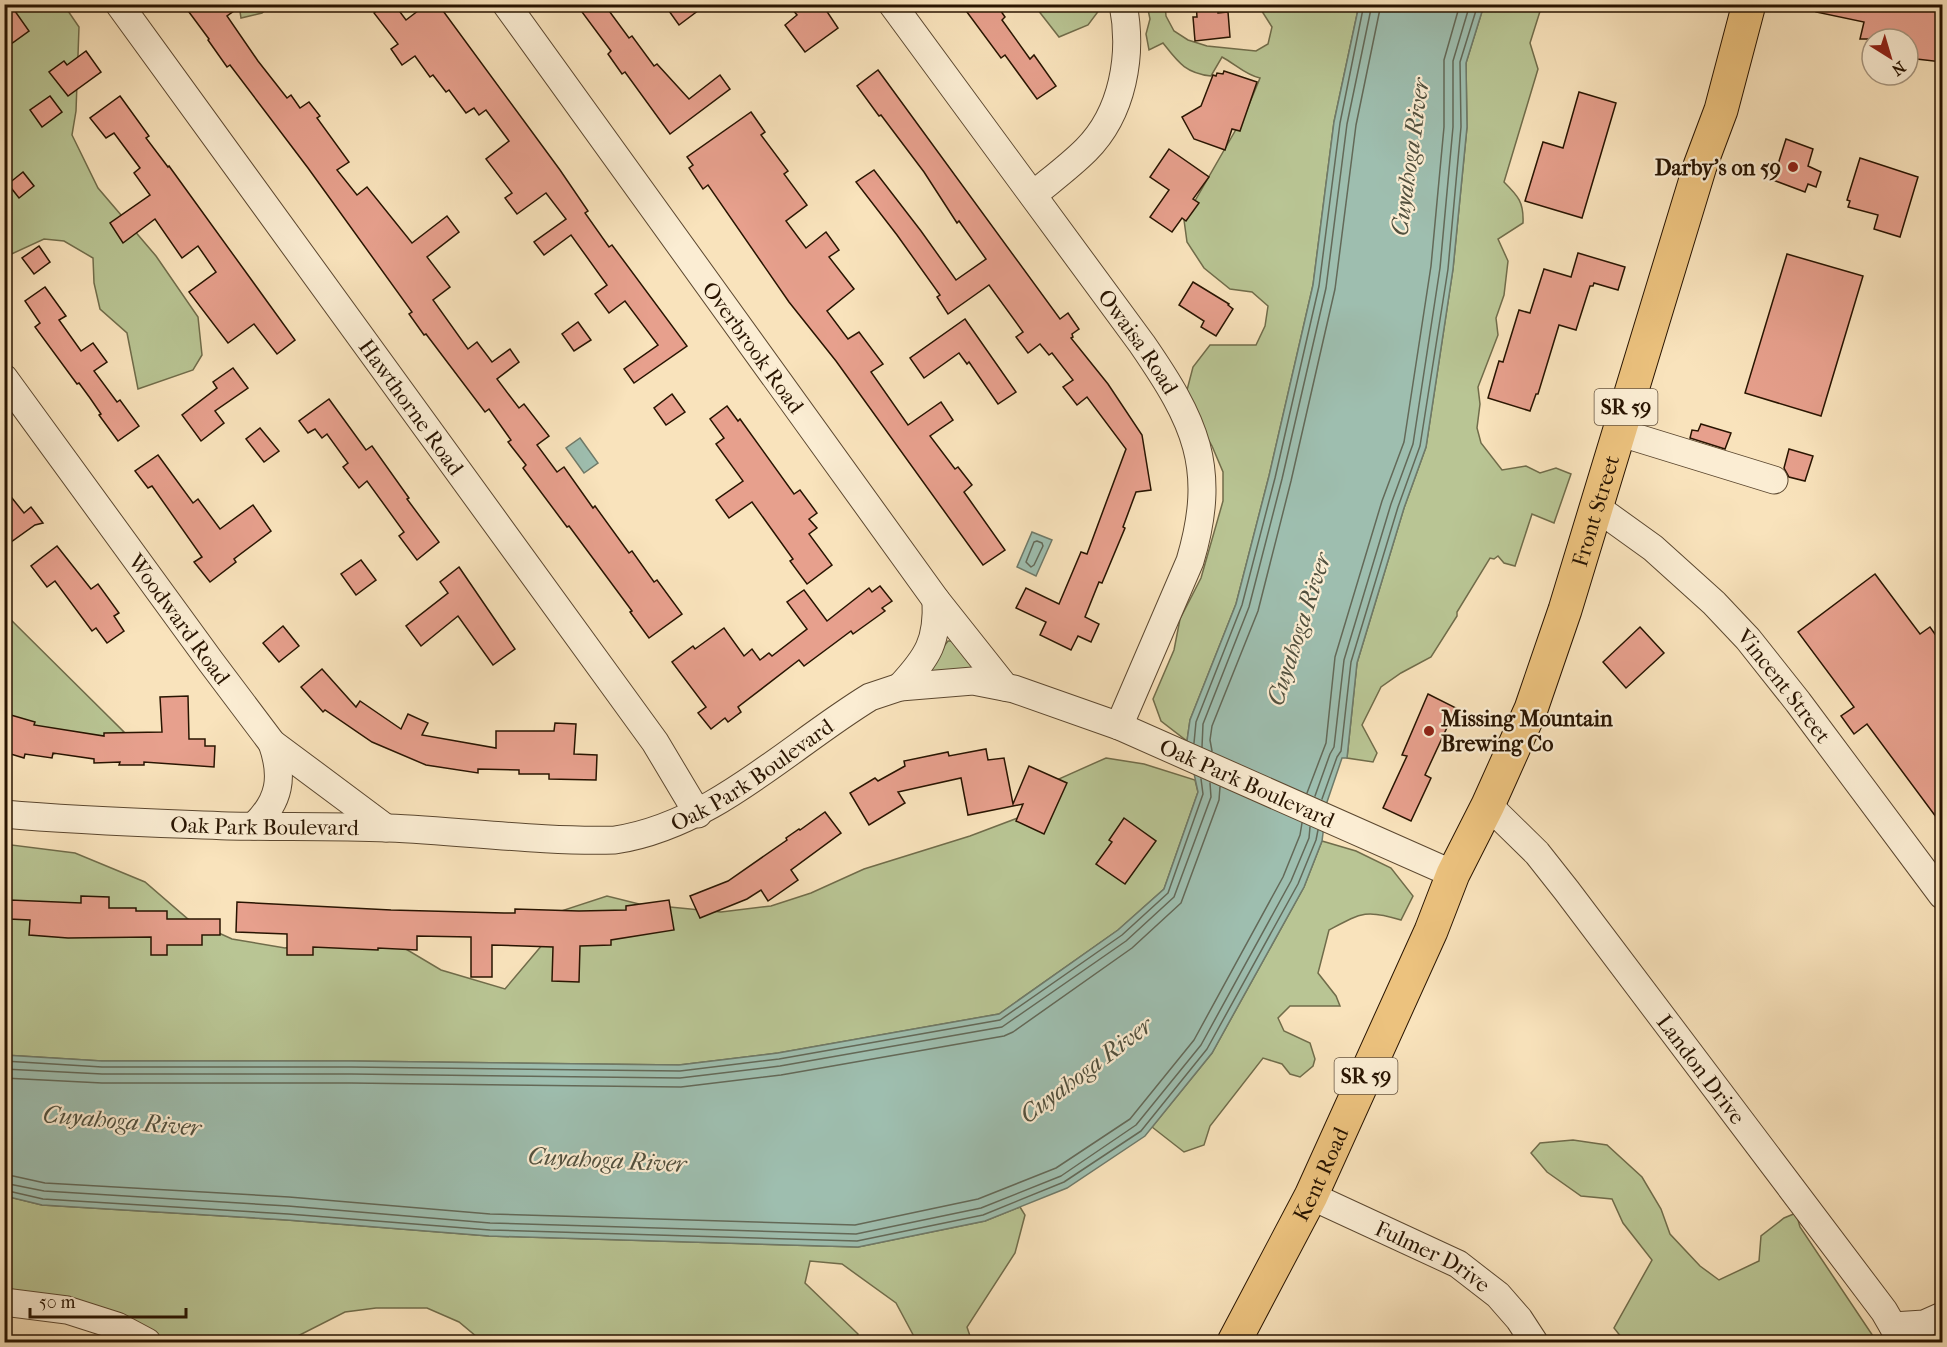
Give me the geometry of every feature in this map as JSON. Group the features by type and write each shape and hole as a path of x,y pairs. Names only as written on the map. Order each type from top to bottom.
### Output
{"main road":[{"name":"Front Street","path":"1488,805 1540,684 1565,610 1700,166 1721,110 1749,4"},
{"name":"Kent Road","path":"1234,1342 1311,1196 1431,931 1453,874 1488,805"}],"street":[{"name":"Hawthorne Road","path":"119,4 655,742 698,814"},
{"name":"Overbrook Road","path":"506,4 936,600 1005,687"},
{"name":"Owaisa Road","path":"892,4 1169,384 1191,428 1200,461 1202,500 1196,542 1119,726"},
{"path":"1033,195 1087,149 1116,106 1126,66 1127,40 1123,4"},
{"name":"Woodward Road","path":"4,378 272,743 386,828"},
{"path":"1618,432 1774,480"},
{"name":"Vincent Street","path":"1596,507 1653,548 1714,603 1748,639 1805,711 1942,895"},
{"path":"900,687 925,657 934,639 937,618 936,600"},
{"name":"Oak Park Boulevard","path":"4,814 69,819 254,826 386,828 474,835 615,840 633,837 698,814 870,697 900,687 973,681 1005,687 1119,726 1453,874"},
{"path":"254,826 270,808 276,796 279,767 272,743"},
{"name":"Landon Drive","path":"1488,805 1537,853 1567,891 1884,1311 1898,1334"},
{"name":"Fulmer Drive","path":"1311,1196 1458,1264 1497,1295 1519,1319 1534,1342"},
{"path":"4,1302 76,1312 117,1326 147,1342"},
{"path":"1898,1334 1942,1316"}],"green space":[{"path":"4,5 64,5 79,27 76,111 72,135 98,188 156,256 198,317 202,355 193,370 138,389 127,333 100,309 94,283 93,258 64,241 44,239 5,257"},
{"path":"239,5 271,5 262,13 241,18"},
{"path":"1034,5 1103,5 1088,25 1059,37"},
{"path":"1147,5 1165,5 1166,16 1174,31 1188,40 1207,46 1256,51 1268,44 1272,27 1258,5 1359,5 1334,122 1313,285 1269,476 1236,604 1190,720 1187,741 1161,721 1153,699 1174,650 1180,619 1201,578 1223,501 1223,472 1195,416 1187,390 1193,367 1210,345 1256,345 1265,326 1268,306 1252,292 1230,289 1204,268 1187,242 1184,220 1246,112 1260,78 1222,57 1211,76 1183,66 1163,43 1149,50 1146,34 1150,19"},
{"path":"1484,5 1542,5 1530,43 1538,69 1504,182 1519,200 1523,223 1498,239 1508,261 1504,295 1496,318 1498,335 1478,387 1480,404 1477,428 1481,443 1502,470 1526,466 1540,473 1556,468 1571,474 1554,523 1532,514 1515,566 1504,563 1498,556 1494,559 1490,558 1431,657 1381,687 1362,725 1377,753 1373,762 1347,758 1357,663 1404,508 1426,447 1453,269 1467,127 1466,63"},
{"path":"4,613 124,732 51,755 5,734"},
{"path":"948,641 955,641 976,669 930,674 927,668"},
{"path":"1106,758 1144,764 1195,780 1198,792 1164,889 1118,930 999,1014 778,1053 679,1065 102,1061 5,1055 4,844 75,853 145,882 188,919 232,939 285,948 327,939 379,933 441,970 505,989 548,938 561,911 607,896 639,904 721,912 771,906 811,893 864,869 970,836 1023,816 1052,782"},
{"path":"1322,841 1356,851 1391,868 1413,896 1401,920 1371,914 1357,916 1329,930 1318,973 1336,996 1340,1006 1290,1006 1278,1018 1284,1031 1310,1043 1315,1059 1313,1066 1300,1077 1290,1074 1282,1064 1263,1058 1210,1126 1204,1145 1184,1152 1152,1127 1212,1053 1304,887"},
{"path":"1573,1140 1607,1145 1642,1177 1661,1209 1670,1234 1700,1266 1719,1280 1759,1261 1761,1236 1784,1218 1796,1213 1800,1227 1877,1342 1625,1342 1614,1328 1652,1260 1623,1223 1612,1199 1581,1196 1547,1172 1531,1153 1540,1143"},
{"path":"5,1196 42,1205 287,1220 489,1236 858,1247 985,1221 1020,1207 1025,1215 1015,1253 967,1327 972,1342 917,1342 896,1303 842,1264 810,1261 805,1283 858,1334 857,1342 483,1342 459,1322 427,1308 376,1308 345,1312 286,1342 165,1342 151,1334 5,1293"}],"water":[{"name":"Cuyahoga River","path":"1359,5 1484,5 1466,63 1467,127 1453,269 1426,447 1404,508 1357,663 1347,758 1342,758 1327,802 1322,841 1304,887 1212,1053 1145,1136 1067,1188 985,1221 858,1247 489,1236 287,1220 42,1205 5,1196 4,1055 102,1061 679,1065 778,1053 999,1014 1118,930 1164,889 1198,792 1187,741 1190,720 1236,604 1269,476 1313,285 1334,122"},
{"path":"580,438 598,463 584,473 566,448"},
{"path":"1032,532 1052,540 1036,576 1017,567"}],"building":[{"path":"4,4 10,4 29,31 4,49"},
{"path":"183,4 244,4 227,16 258,61 287,98 291,95 300,108 309,102 320,116 317,118 349,162 337,170 357,195 367,187 412,243 447,216 459,232 427,257 450,287 433,300 468,349 477,342 492,362 510,349 519,362 497,379 519,408 524,404 549,436 537,445 557,472 564,467 629,553 632,551 654,582 657,580 682,614 649,638 630,612 632,611 569,526 567,527 523,468 526,465 508,442 511,440 489,409 485,412 426,334 424,335 409,314 412,312 308,168 230,65 227,67"},
{"path":"386,4 394,4 406,20 427,4 438,4 560,170 588,211 585,213 609,247 612,245 687,346 634,383 624,369 658,345 625,301 609,313 595,294 607,285 571,235 544,255 534,242 566,219 546,193 517,214 505,198 512,193 486,159 509,141 486,110 479,115 474,108 466,113 449,90 446,92 433,75 430,77 415,56 402,65 391,49 398,44 374,13"},
{"path":"592,4 604,4 629,38 632,36 654,66 657,64 689,99 720,75 730,89 670,134 625,72 622,74 608,54 611,51 582,12"},
{"path":"664,4 707,4 679,25"},
{"path":"788,4 822,4 838,28 805,52 785,25 797,15"},
{"path":"961,4 996,4 1005,17 1002,20 1030,59 1034,55 1056,86 1037,99 1005,55 1001,58"},
{"path":"1196,4 1217,4 1218,13 1228,12 1230,37 1195,41 1193,17 1197,17"},
{"path":"1817,4 1942,4 1942,62 1920,59 1920,27 1863,27 1864,22 1816,12"},
{"path":"86,51 101,72 68,96 49,72 64,61 67,65"},
{"path":"878,70 1060,319 1068,313 1079,329 1072,334 1071,338 1108,384 1142,435 1151,490 1136,492 1123,527 1125,528 1085,617 1099,624 1091,642 1078,636 1071,650 1040,635 1046,622 1016,608 1026,588 1059,604 1081,552 1087,554 1126,449 1087,397 1077,405 1063,387 1073,380 1052,353 1049,355 1040,344 1028,353 1016,337 1023,332 989,285 948,314 937,297 940,295 856,182 874,170 956,280 986,259 959,221 957,223 924,172 857,86"},
{"path":"1224,71 1257,82 1240,131 1232,129 1225,150 1194,139 1182,117 1201,106 1213,75 1223,74"},
{"path":"1579,92 1616,103 1582,218 1525,201 1543,142 1563,148"},
{"path":"50,96 62,112 42,127 30,110"},
{"path":"120,96 149,136 146,138 169,166 295,340 277,354 254,324 228,343 189,292 216,272 198,246 182,258 155,219 123,243 110,223 150,195 134,173 140,168 114,133 106,138 90,118"},
{"path":"751,112 765,132 761,135 788,171 784,174 807,205 786,221 806,248 826,232 839,250 829,257 854,289 827,311 848,339 859,332 883,364 871,372 908,425 941,402 953,420 930,436 955,469 958,467 972,485 964,492 1005,550 983,565 836,361 789,302 708,185 703,189 689,168 693,165 687,157"},
{"name":"Darby's on 59","path":"1786,139 1813,149 1808,166 1821,172 1816,187 1808,184 1805,192 1773,180"},
{"path":"1169,149 1209,177 1193,199 1199,203 1186,221 1182,218 1172,232 1150,217 1169,190 1150,177"},
{"path":"1860,158 1918,177 1900,237 1874,229 1878,215 1848,207 1850,201 1847,200"},
{"path":"23,172 34,186 19,198 8,184"},
{"path":"39,246 50,262 34,274 22,258"},
{"path":"1578,253 1625,267 1618,290 1594,283 1590,286 1576,330 1559,325 1538,394 1536,394 1530,411 1488,398 1499,361 1503,362 1519,310 1530,313 1544,269 1571,277"},
{"path":"1787,254 1863,276 1821,416 1745,393"},
{"path":"1193,282 1229,304 1233,309 1216,336 1201,327 1204,321 1179,305"},
{"path":"45,287 66,316 59,320 81,351 93,343 107,362 94,371 117,402 120,400 139,426 118,441 90,398 35,327 40,323 25,301"},
{"path":"965,319 1016,392 998,404 969,362 967,364 959,353 924,378 910,358"},
{"path":"578,322 591,340 574,351 562,334"},
{"path":"233,368 248,388 215,411 224,423 201,441 182,415 217,388 213,382"},
{"path":"672,394 685,412 666,425 654,408"},
{"path":"329,399 366,450 372,446 439,542 417,560 399,536 404,532 367,481 359,488 343,467 348,463 327,434 322,438 315,429 308,433 299,421"},
{"path":"727,406 738,421 740,419 794,494 800,490 817,513 809,519 817,528 809,534 832,565 807,584 790,561 793,559 752,502 729,518 716,500 743,481 716,444 724,438 710,419"},
{"path":"1701,424 1731,433 1725,449 1690,438 1692,430 1698,431"},
{"path":"260,428 279,451 264,462 246,439"},
{"path":"1789,449 1813,456 1805,481 1789,477 1784,468"},
{"path":"158,455 193,503 198,499 220,529 253,505 271,531 234,559 236,562 210,582 194,562 202,557 152,486 148,488 135,471"},
{"path":"4,488 24,513 31,507 43,523 35,525 4,547"},
{"path":"57,546 91,589 98,584 119,613 114,616 124,631 107,643 96,628 92,631 55,581 47,587 31,566"},
{"path":"361,560 376,580 356,595 341,574"},
{"path":"459,567 515,649 493,665 458,616 421,646 406,626 448,593 440,582"},
{"path":"1875,574 1920,634 1930,627 1942,644 1942,825 1867,724 1854,734 1841,716 1854,707 1798,632"},
{"path":"880,586 892,601 882,608 885,611 853,634 851,631 804,666 799,660 738,707 741,712 728,722 725,718 711,729 698,713 706,707 672,662 693,646 695,649 724,628 744,656 752,649 760,660 769,653 772,656 807,629 787,602 804,590 827,621 869,588 872,592"},
{"path":"283,626 299,646 279,662 263,643"},
{"path":"1640,627 1664,653 1626,688 1603,662"},
{"path":"322,669 356,707 360,701 401,729 408,714 428,723 422,735 496,748 496,731 554,731 555,723 576,724 574,754 597,755 596,780 549,779 549,774 519,774 519,770 478,769 478,773 426,765 372,742 325,710 323,712 301,687"},
{"path":"1428,694 1456,708 1425,775 1431,778 1411,821 1383,808 1407,756 1402,755"},
{"path":"188,696 189,739 205,739 205,746 215,746 214,767 144,762 144,765 119,765 120,762 94,763 94,759 53,753 52,758 25,754 24,758 4,752 4,713 35,722 34,725 104,736 104,733 162,732 160,697"},
{"path":"986,749 988,760 1004,758 1013,804 1029,766 1067,783 1044,834 1016,821 1023,804 968,815 961,778 898,792 905,803 869,825 850,793 875,778 878,781 905,766 904,761 948,752 949,756"},
{"path":"825,812 841,833 791,870 798,880 768,901 761,890 747,899 700,918 690,896 728,881"},
{"path":"1124,818 1156,841 1125,884 1096,864 1112,842 1109,840"},
{"path":"81,896 109,897 109,908 167,911 167,919 220,919 220,935 202,935 202,945 167,945 167,955 151,955 151,937 68,938 29,935 30,920 9,919 10,900 81,903"},
{"path":"669,900 674,930 611,940 611,945 580,946 579,982 552,981 553,947 492,945 492,977 471,977 471,937 417,936 417,950 313,947 313,955 287,955 287,934 236,932 237,902 391,910 515,913 515,909 626,910 626,906"}],"place":[{"name":"Darby's on 59","path":"1793,167"},
{"name":"Missing Mountain Brewing Co","path":"1429,731"}]}
